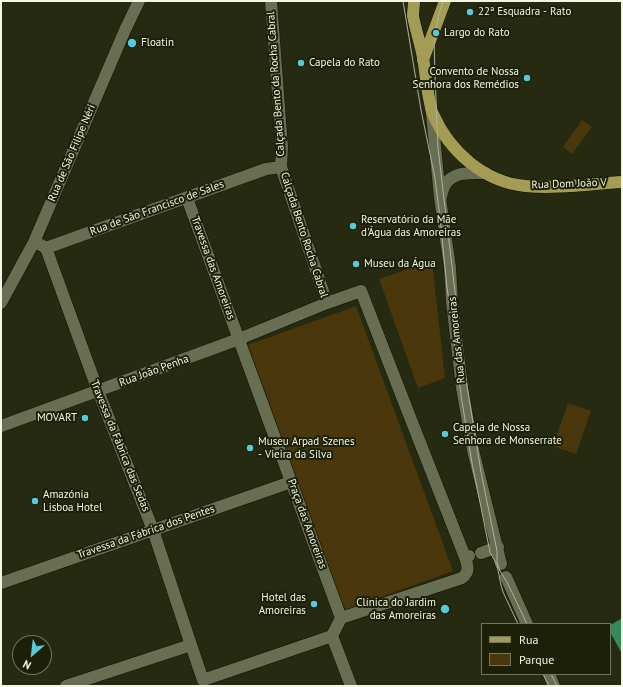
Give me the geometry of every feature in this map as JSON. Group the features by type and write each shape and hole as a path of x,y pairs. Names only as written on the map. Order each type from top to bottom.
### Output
{"main road":[{"name":"Rua Dom João V","path":"414,1 413,15 424,60 432,114 452,146 460,155 485,173 501,180 526,186 551,187 622,182"},
{"path":"424,60 446,1"}],"street":[{"name":"Rua de São Filipe Néri","path":"1,303 34,242 125,30 139,1"},
{"name":"Calçada Bento da Rocha Cabral","path":"271,1 282,147 281,167"},
{"path":"407,1 413,15"},
{"name":"Rua das Amoreiras","path":"432,114 440,198 450,267 452,302 462,388 473,450 502,564"},
{"name":"Rua de São Francisco de Sales","path":"46,248 266,169 281,167"},
{"name":"Calçada Bento Rocha Cabral","path":"281,167 327,303"},
{"path":"440,198 445,185 455,176 462,174 485,173"},
{"name":"Travessa das Amoreiras","path":"187,198 238,339"},
{"path":"34,242 46,248"},
{"name":"Travessa da Fábrica das Sedas","path":"46,248 98,391 153,530 191,645 199,683"},
{"path":"199,683 332,636 341,618 462,578 467,574 468,569 467,557 412,424 361,291 238,339"},
{"name":"Rua João Penha","path":"1,426 238,339"},
{"name":"Praça das Amoreiras","path":"238,339 341,618"},
{"name":"Travessa da Fábrica dos Pentes","path":"1,583 291,482"},
{"path":"481,553 498,548"},
{"path":"506,577 527,623"},
{"path":"332,636 351,686"},
{"path":"66,686 191,645"},
{"path":"549,675 554,686"}],"green space":[{"path":"582,120 592,127 572,154 563,147"},
{"path":"432,261 445,378 418,388 379,279"},
{"path":"356,306 453,571 345,610 248,345"},
{"path":"568,403 591,411 576,454 553,446"}],"shaded area":[{"path":"621,619 622,621 621,652 611,634 611,624"}],"tram line":[{"path":"403,1 421,110 435,178 461,395 472,463 490,552 497,565 503,592 518,623"},
{"path":"443,1 434,38 438,148 462,351 481,472 497,551 497,562 500,571 507,582 527,623"},
{"path":"544,675 549,686"},
{"path":"552,675 557,686"}],"place":[{"name":"22ª Esquadra - Rato","path":"470,12"},
{"name":"Largo do Rato","path":"436,33"},
{"name":"Floatin","path":"132,43"},
{"name":"Capela do Rato","path":"301,63"},
{"name":"Convento de Nossa Senhora dos Remédios","path":"527,78"},
{"name":"Reservatório da Mãe d'Água das Amoreiras","path":"353,226"},
{"name":"Museu da Água","path":"356,264"},
{"name":"MOVART","path":"85,418"},
{"name":"Capela de Nossa Senhora de Monserrate","path":"445,434"},
{"name":"Museu Arpad Szenes - Vieira da Silva","path":"250,448"},
{"name":"Amazónia Lisboa Hotel","path":"35,501"},
{"name":"Hotel das Amoreiras","path":"314,604"},
{"name":"Clínica do Jardim das Amoreiras","path":"445,609"}]}
